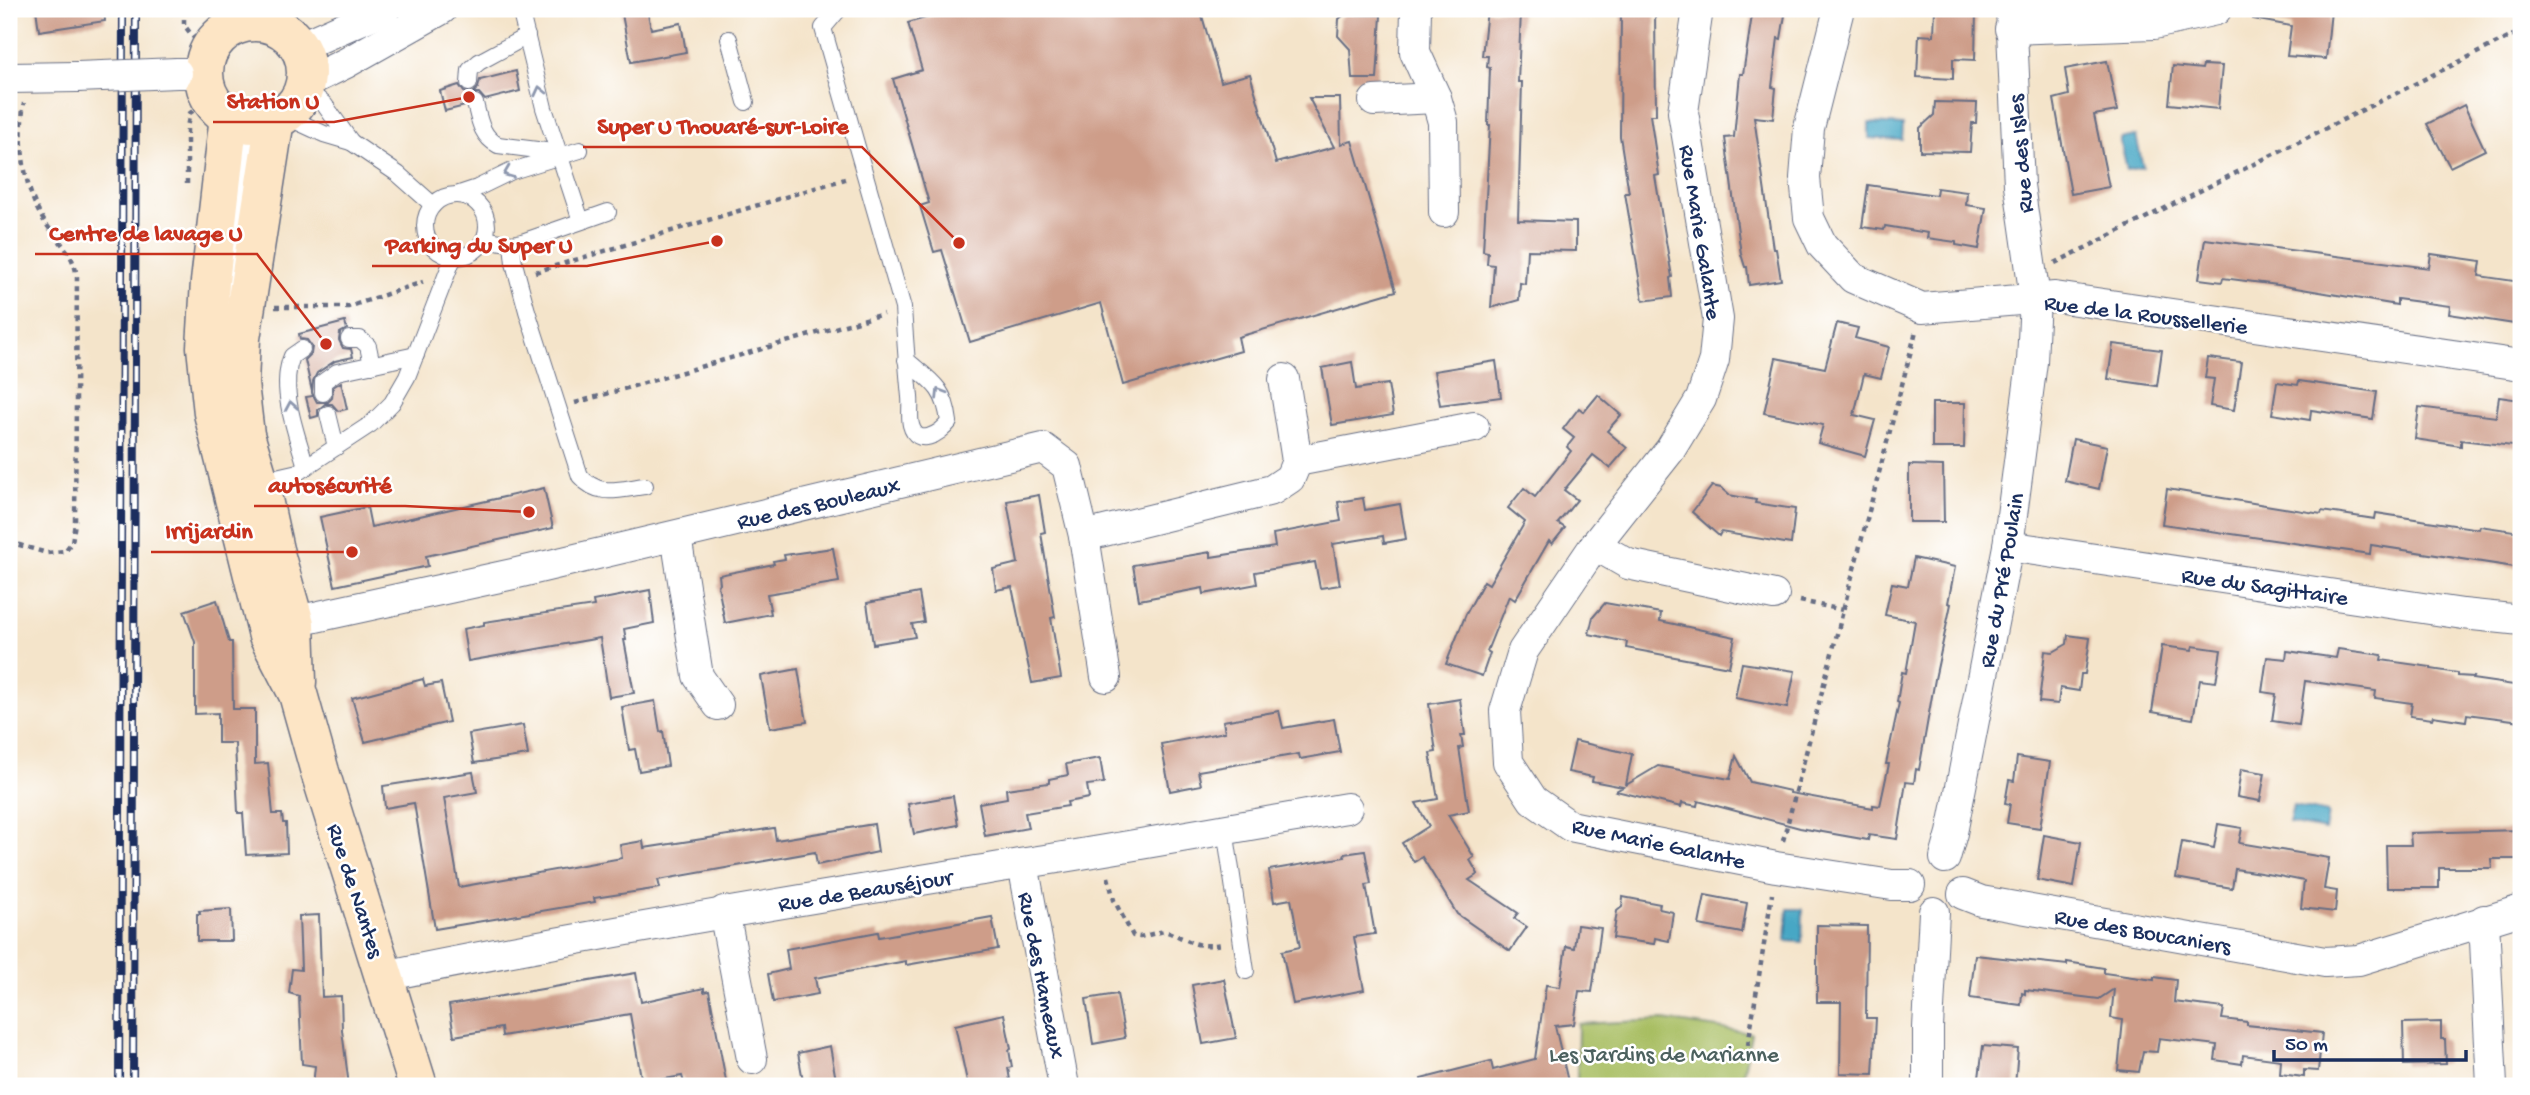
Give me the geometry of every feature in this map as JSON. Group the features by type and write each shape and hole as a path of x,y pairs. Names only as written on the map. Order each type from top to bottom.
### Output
{"street":[{"path":"196,67 211,99 277,81 370,50 442,9"},
{"path":"1416,9 1415,52 1436,98 1443,122 1444,212"},
{"name":"Rue Marie Galante","path":"1698,9 1683,112 1718,319 1714,360 1701,398 1670,450 1595,545 1523,651 1505,711 1508,762 1533,800 1570,826 1776,867 1892,885 1910,885"},
{"name":"Rue de la Roussellerie","path":"1839,9 1809,128 1805,178 1809,218 1822,245 1853,278 1923,308 2055,297 2521,365"},
{"path":"2010,19 2154,24 2216,10"},
{"path":"277,81 376,11"},
{"path":"370,50 376,11"},
{"path":"18,78 77,77 196,67 233,17 258,22 277,81"},
{"name":"Rue des Isles","path":"2010,19 2020,185 2035,298"},
{"name":"Rue de Nantes","path":"277,81 242,338 239,384 246,435 274,550 281,630"},
{"name":"Rue de Nantes","path":"277,81 210,282 206,347 213,413 281,630 320,772 418,1086"},
{"path":"1374,101 1436,98"},
{"name":"Rue du Pré Poulain","path":"1944,858 1952,833 2008,546 2032,362 2035,298"},
{"path":"1106,677 1084,536 1272,490 1290,478 1297,461 1284,379"},
{"path":"1297,461 1475,427"},
{"name":"Rue des Bouleaux","path":"281,630 306,619 676,536 1043,448 1067,466 1084,536"},
{"path":"676,536 698,676 718,705"},
{"path":"1595,545 1628,564 1774,595"},
{"name":"Rue du Sagittaire","path":"2008,546 2449,612 2521,620"},
{"name":"Rue de Beauséjour","path":"384,976 724,911 1023,864 1347,808"},
{"path":"1944,858 1959,868 1963,876 1963,894 1951,908 1934,912 1920,905 1911,893 1910,885 1915,869 1921,863 1928,859 1944,858"},
{"name":"Rue des Hameaux","path":"1023,864 1065,1086"},
{"name":"Rue des Boucaniers","path":"1963,894 1980,901 2325,962 2359,960 2521,910"},
{"path":"724,911 752,1059"},
{"path":"1928,1086 1927,1028 1934,912"},
{"path":"2484,920 2492,1086"}],"lane":[{"path":"520,9 558,157 581,221"},
{"path":"839,9 823,28 903,308 906,360 911,413 911,425 917,434 925,438 935,436 949,422 947,402 939,387 906,360"},
{"path":"469,83 470,70 479,62 527,36"},
{"path":"729,39 746,102"},
{"path":"277,81 324,134 351,142 398,174 433,205"},
{"path":"277,81 324,104 351,142"},
{"path":"225,322 277,81"},
{"path":"475,103 480,125 492,142 545,150 558,157"},
{"path":"459,194 477,202 484,210 488,229 485,239 472,253 453,258 435,249 425,233 425,223 433,205 450,195 477,188 512,171 580,150"},
{"path":"485,239 513,244 547,235 608,212"},
{"path":"513,244 517,277 580,476 589,486 604,491 645,486"},
{"path":"259,481 298,472 371,424 392,402 407,377 453,258"},
{"path":"349,338 360,339 368,346 372,365"},
{"path":"222,347 221,359 230,428 281,630"},
{"path":"302,349 292,356 287,373 293,421 306,467"},
{"path":"323,393 326,377 337,372 416,355"},
{"path":"328,414 336,447"},
{"path":"1225,829 1246,971"}],"path":[{"path":"184,9 184,25 196,67"},
{"path":"2032,267 2053,264 2521,32"},
{"path":"9,542 47,553 65,551 72,542 75,523 77,277 74,262 40,214 29,183 22,153 23,110 18,78"},
{"path":"517,277 865,174"},
{"path":"249,289 261,293 263,307 348,307 445,276"},
{"path":"558,408 903,308"},
{"path":"1748,1045 1776,867 1923,308"},
{"path":"1774,595 1843,610"},
{"path":"1101,850 1114,900 1133,936 1140,937 1164,931 1193,944 1206,946 1241,941"}],"green space":[{"name":"Les Jardins de Marianne","path":"1664,1020 1751,1033 1741,1086 1577,1086 1578,1024"}],"water":[{"path":"1869,123 1903,125 1902,140 1869,138"},
{"path":"2136,136 2143,167 2127,170 2120,139"},
{"path":"2293,806 2328,813 2325,830 2289,823"},
{"path":"1788,909 1803,909 1802,942 1786,941"}],"building":[{"path":"36,9 104,9 105,21 39,31"},
{"path":"621,9 647,9 651,29 681,23 686,52 631,62"},
{"path":"956,9 1200,9 1221,82 1250,74 1276,163 1334,147 1309,98 1340,98 1341,144 1352,141 1396,291 1238,337 1241,351 1123,385 1101,303 970,342 942,250 934,252 920,206 929,203 893,79 922,70 908,23"},
{"path":"1621,9 1655,9 1656,115 1650,115 1659,175 1655,176 1672,277 1672,297 1643,301 1625,193 1629,193 1620,136"},
{"path":"1753,9 1786,9 1781,39 1778,38 1772,87 1776,88 1773,119 1754,117 1773,249 1776,249 1781,280 1749,285 1747,267 1741,254 1725,138 1734,137 1740,74 1743,74"},
{"path":"1935,9 1976,9 1975,60 1953,59 1953,79 1917,77 1919,35 1934,36"},
{"path":"2254,9 2331,11 2326,59 2287,56 2291,26 2253,19"},
{"path":"1487,10 1521,11 1518,220 1576,222 1576,251 1527,250 1525,284 1520,283 1519,300 1491,308 1494,265 1487,264 1488,252 1483,251 1490,125 1490,68 1487,67 1488,56 1482,56"},
{"path":"1345,14 1381,15 1377,79 1352,79 1350,49 1338,36 1339,19"},
{"path":"2107,61 2117,111 2094,115 2109,187 2071,194 2054,99 2069,95 2065,69"},
{"path":"2203,65 2222,66 2218,109 2169,104 2173,66 2202,69"},
{"path":"516,71 520,91 485,100 479,93 473,93 480,80"},
{"path":"459,85 464,92 473,93 465,99 465,106 445,111 440,91"},
{"path":"1935,102 1977,103 1976,123 1972,123 1970,152 1920,151 1920,128 1934,115"},
{"path":"2464,105 2485,150 2450,167 2427,124"},
{"path":"1868,185 1936,195 1937,188 1967,192 1966,205 1986,208 1979,249 1927,238 1928,233 1885,226 1884,230 1862,227"},
{"path":"2205,239 2429,268 2431,254 2481,261 2479,276 2521,282 2521,325 2449,314 2450,306 2397,299 2397,305 2278,285 2223,278 2222,282 2199,279"},
{"path":"345,322 347,329 340,333 339,340 343,348 351,349 353,357 335,361 317,373 312,392 305,360 311,354 312,347 307,340 300,339 299,334"},
{"path":"1837,323 1858,328 1855,338 1889,347 1881,378 1864,374 1854,415 1875,420 1865,456 1818,443 1823,425 1764,413 1776,358 1825,368"},
{"path":"2113,344 2162,350 2157,386 2108,379"},
{"path":"2208,358 2241,362 2234,410 2210,406 2214,379 2205,378"},
{"path":"1496,361 1501,397 1440,405 1434,371"},
{"path":"1352,362 1356,389 1388,384 1393,415 1332,425 1322,368"},
{"path":"2299,381 2377,392 2373,419 2311,410 2310,420 2272,414 2277,382 2298,385"},
{"path":"341,382 347,409 338,411 332,404 325,404 318,410 318,416 311,418 306,397 313,394 317,402 328,402 332,398 333,387"},
{"path":"1598,395 1621,415 1607,431 1627,448 1610,468 1593,455 1564,490 1577,500 1558,523 1565,528 1552,544 1549,541 1515,600 1509,596 1487,651 1490,653 1482,676 1446,664 1466,614 1484,581 1489,584 1525,522 1508,508 1524,488 1535,497 1571,451 1567,447 1574,438 1563,429 1579,408 1584,412"},
{"path":"2499,397 2521,400 2521,447 2461,440 2461,446 2415,439 2419,407 2496,417"},
{"path":"1932,403 1965,403 1964,448 1932,448"},
{"path":"2073,439 2107,446 2099,489 2065,481"},
{"path":"1909,465 1943,466 1944,522 1909,522"},
{"path":"1712,486 1721,488 1729,495 1756,500 1755,503 1795,509 1791,544 1721,532 1719,536 1692,512"},
{"path":"544,488 553,528 426,556 428,566 335,586 320,517 367,507 371,527"},
{"path":"2167,489 2321,514 2322,511 2375,519 2376,513 2479,529 2480,526 2521,532 2521,568 2371,545 2370,554 2162,524"},
{"path":"1039,495 1045,532 1041,533 1055,617 1051,618 1061,678 1032,683 1012,587 996,590 993,569 1018,563 1007,501"},
{"path":"1363,498 1365,510 1400,504 1406,539 1384,543 1383,536 1333,544 1340,585 1320,588 1315,562 1255,572 1257,584 1204,594 1203,588 1139,600 1133,565 1211,552 1211,557 1275,547 1273,534 1341,521 1338,502"},
{"path":"833,548 839,582 767,594 771,614 725,623 718,585 719,575 774,564 773,561 785,559 784,555"},
{"path":"1914,558 1955,567 1948,603 1951,604 1919,770 1916,769 1914,783 1906,782 1897,839 1869,835 1868,840 1800,828 1698,801 1697,806 1682,803 1681,807 1616,791 1623,787 1592,781 1593,777 1568,772 1575,741 1632,754 1626,785 1658,766 1730,779 1736,756 1750,782 1790,793 1873,808 1873,805 1880,806 1902,672 1906,673 1915,621 1885,615 1892,583 1908,586"},
{"path":"650,590 654,623 624,629 634,693 609,697 600,638 468,661 463,629 484,625 484,622 594,606 593,601"},
{"path":"919,593 924,622 912,624 915,637 873,644 867,603"},
{"path":"217,600 229,642 232,642 233,709 255,709 255,764 268,763 273,814 282,814 283,823 286,823 287,853 246,855 243,813 238,813 235,743 218,743 218,713 195,714 195,642 184,611"},
{"path":"1605,603 1661,613 1660,621 1735,637 1729,667 1626,648 1627,642 1589,634 1593,617"},
{"path":"2068,635 2090,638 2085,674 2081,674 2079,691 2060,688 2058,704 2039,702 2045,651 2053,652 2067,644"},
{"path":"2162,646 2221,650 2216,682 2200,680 2193,719 2152,712"},
{"path":"2338,649 2382,655 2381,660 2431,667 2458,673 2458,676 2473,677 2472,679 2521,686 2521,721 2467,714 2466,721 2410,716 2412,703 2375,698 2376,691 2305,681 2299,725 2272,721 2276,694 2262,692 2267,657 2286,659 2287,651 2336,658"},
{"path":"1742,663 1795,671 1787,708 1735,698"},
{"path":"798,669 807,722 770,728 761,676"},
{"path":"423,679 425,686 441,683 449,722 365,742 352,698"},
{"path":"1460,699 1465,735 1461,735 1463,747 1459,748 1469,811 1448,815 1474,857 1470,860 1478,874 1469,880 1518,913 1514,918 1527,927 1510,951 1457,914 1422,857 1414,862 1402,843 1429,826 1416,803 1438,799 1430,753 1436,752 1429,704"},
{"path":"655,701 668,766 639,771 635,749 629,750 622,707"},
{"path":"1279,711 1283,728 1334,719 1340,752 1300,759 1299,754 1198,771 1201,785 1170,791 1161,744 1225,732 1223,721"},
{"path":"523,725 528,755 474,763 469,734"},
{"path":"2017,757 2050,762 2040,828 2007,823 2010,804 2005,803 2009,780 2014,781"},
{"path":"1100,758 1104,783 1087,785 1089,798 1067,802 1068,806 1025,813 1028,828 985,836 979,803 1007,798 1006,789 1049,783 1049,779 1068,775 1066,764"},
{"path":"2241,769 2265,773 2260,801 2237,797"},
{"path":"473,772 477,792 444,798 459,887 622,858 620,845 643,841 644,848 774,828 776,840 874,824 878,852 817,865 815,852 658,880 660,888 594,898 595,902 435,929 414,803 385,808 383,786"},
{"path":"953,796 958,825 914,834 908,804"},
{"path":"2218,824 2242,828 2239,843 2329,858 2324,889 2337,891 2335,912 2301,908 2304,881 2235,869 2232,888 2176,878 2182,842 2214,848"},
{"path":"2521,830 2521,859 2491,859 2492,868 2439,868 2439,888 2387,888 2386,845 2411,845 2410,833"},
{"path":"2044,835 2081,842 2074,887 2037,880"},
{"path":"1365,851 1371,884 1366,885 1375,934 1354,937 1364,990 1293,1004 1282,951 1300,947 1291,899 1274,902 1269,870"},
{"path":"1705,895 1747,903 1742,933 1699,925"},
{"path":"1623,897 1660,904 1659,909 1673,912 1669,941 1655,938 1654,944 1613,938 1617,911 1622,907"},
{"path":"231,909 232,941 197,941 199,911"},
{"path":"319,915 322,997 341,996 349,1086 313,1086 315,1066 302,1064 299,996 289,993 292,969 301,970 299,916"},
{"path":"992,917 998,949 906,965 906,961 815,978 818,994 773,1002 768,974 789,969 786,949 878,932 879,937"},
{"path":"1577,925 1601,928 1592,992 1579,991 1574,1024 1555,1026 1569,1086 1422,1086 1421,1079 1491,1061 1493,1070 1535,1059 1546,985 1560,987 1566,946 1574,948"},
{"path":"1817,925 1867,926 1866,1018 1876,1018 1873,1074 1840,1073 1841,1002 1817,1002"},
{"path":"1975,955 2067,965 2067,962 2104,968 2104,973 2154,980 2154,977 2176,980 2174,1002 2224,1008 2222,1019 2247,1022 2247,1025 2322,1033 2318,1071 2304,1070 2304,1077 2280,1074 2281,1060 2243,1055 2242,1064 2215,1060 2217,1045 2159,1038 2157,1052 2143,1051 2139,1072 2118,1070 2123,1020 2111,1018 2114,989 2099,999 2025,990 2025,994 2022,993 2021,1005 1970,998"},
{"path":"636,973 641,1002 704,988 704,992 709,991 727,1086 685,1086 682,1076 642,1083 630,1014 502,1036 501,1028 454,1036 449,1005"},
{"path":"1224,979 1236,1038 1203,1044 1192,985"},
{"path":"1117,994 1125,1038 1093,1044 1086,999"},
{"path":"1004,1014 1011,1049 1012,1067 1008,1068 1010,1080 968,1086 955,1025"},
{"path":"2441,1022 2446,1064 2404,1065 2403,1023"},
{"path":"830,1046 837,1086 804,1086 798,1053"},
{"path":"1983,1046 2018,1049 2015,1086 1978,1086"}],"railway":[{"path":"119,1086 123,9"},
{"path":"133,1086 136,9"}],"place":[{"name":"Station U","path":"469,97"},
{"name":"Parking du Super U","path":"717,241"},
{"name":"Super U Thouaré-sur-Loire","path":"959,243"},
{"name":"Centre de lavage U","path":"326,344"},
{"name":"autosécurité","path":"529,512"},
{"name":"Irrijardin","path":"352,552"}]}
